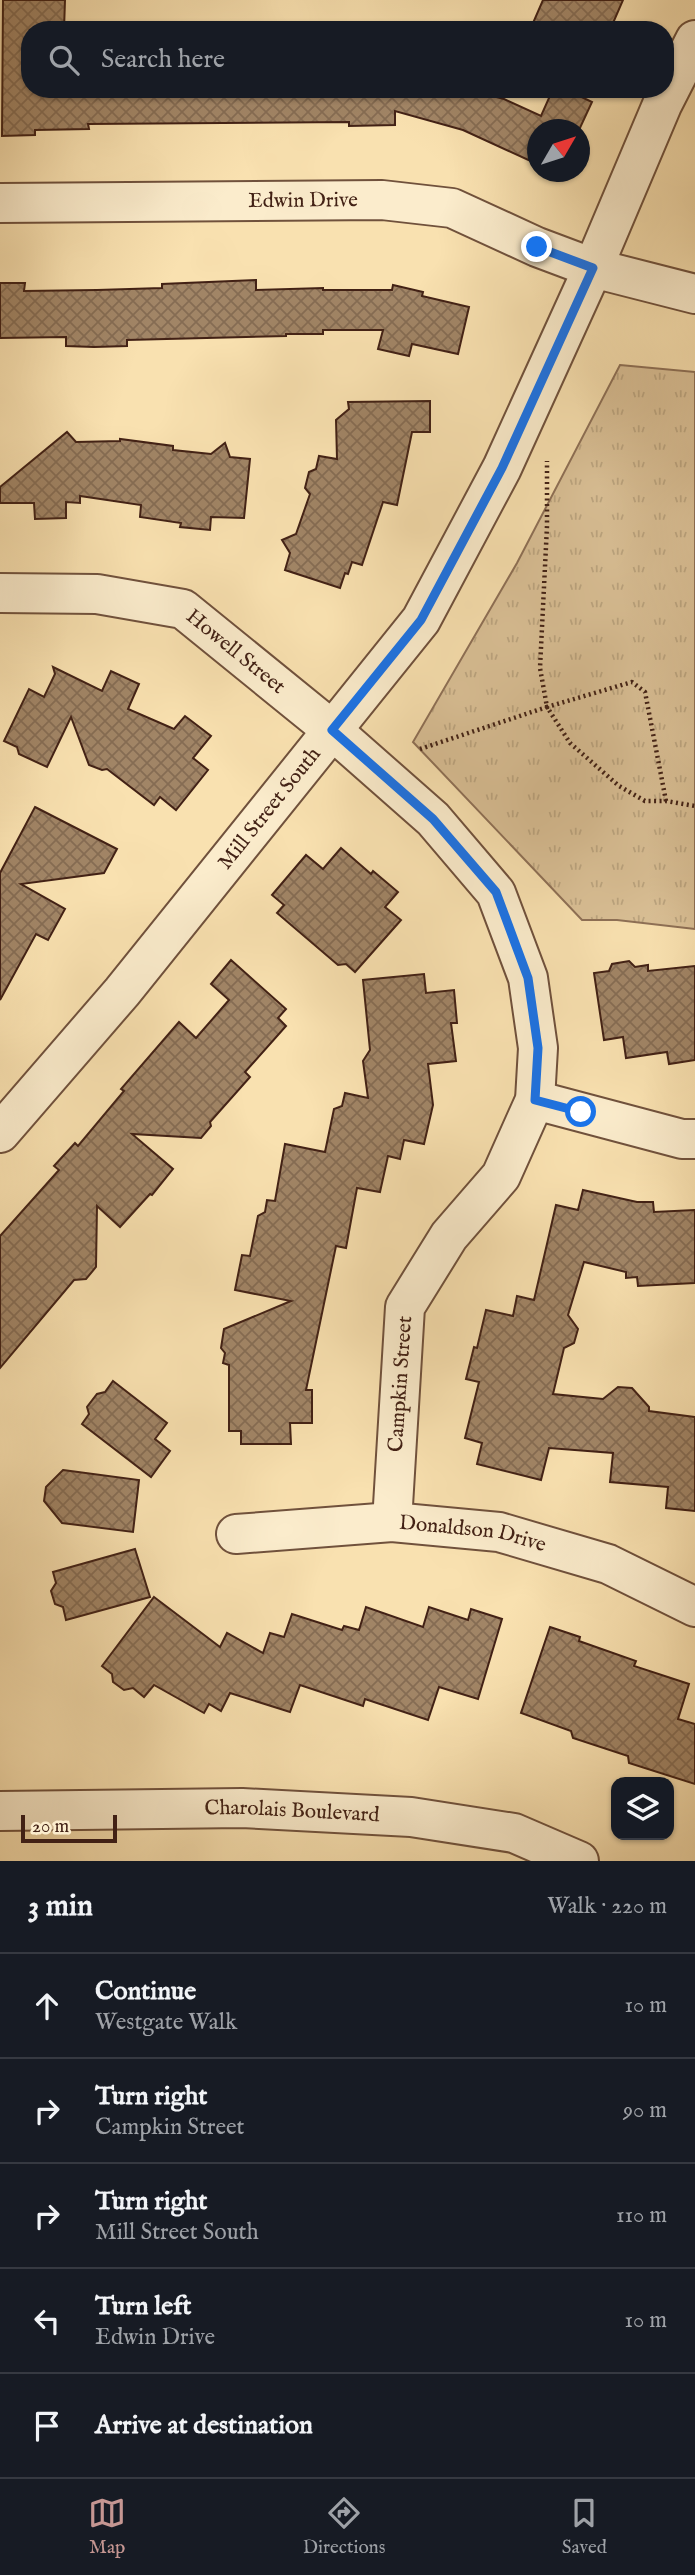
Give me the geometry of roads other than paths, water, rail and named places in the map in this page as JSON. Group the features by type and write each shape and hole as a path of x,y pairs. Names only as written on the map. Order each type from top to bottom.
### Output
{"street":[{"name":"Mill Street South","path":"674,81 695,40"},
{"name":"Mill Street South","path":"0,1133 122,992 421,620 502,468 593,268 666,98"},
{"name":"Edwin Drive","path":"0,203 382,200 452,208 537,247 593,268 695,294"},
{"name":"Howell Street","path":"0,593 97,594 183,609 332,730"},
{"name":"Campkin Street","path":"332,730 433,819 496,892 528,978 538,1048 535,1100 501,1175 449,1236 405,1307 392,1522"},
{"path":"535,1100 682,1139 695,1139"},
{"name":"Donaldson Drive","path":"236,1534 392,1522 499,1532 608,1564 695,1607"},
{"name":"Charolais Boulevard","path":"0,1811 242,1808 411,1816 514,1833 579,1861"}]}
